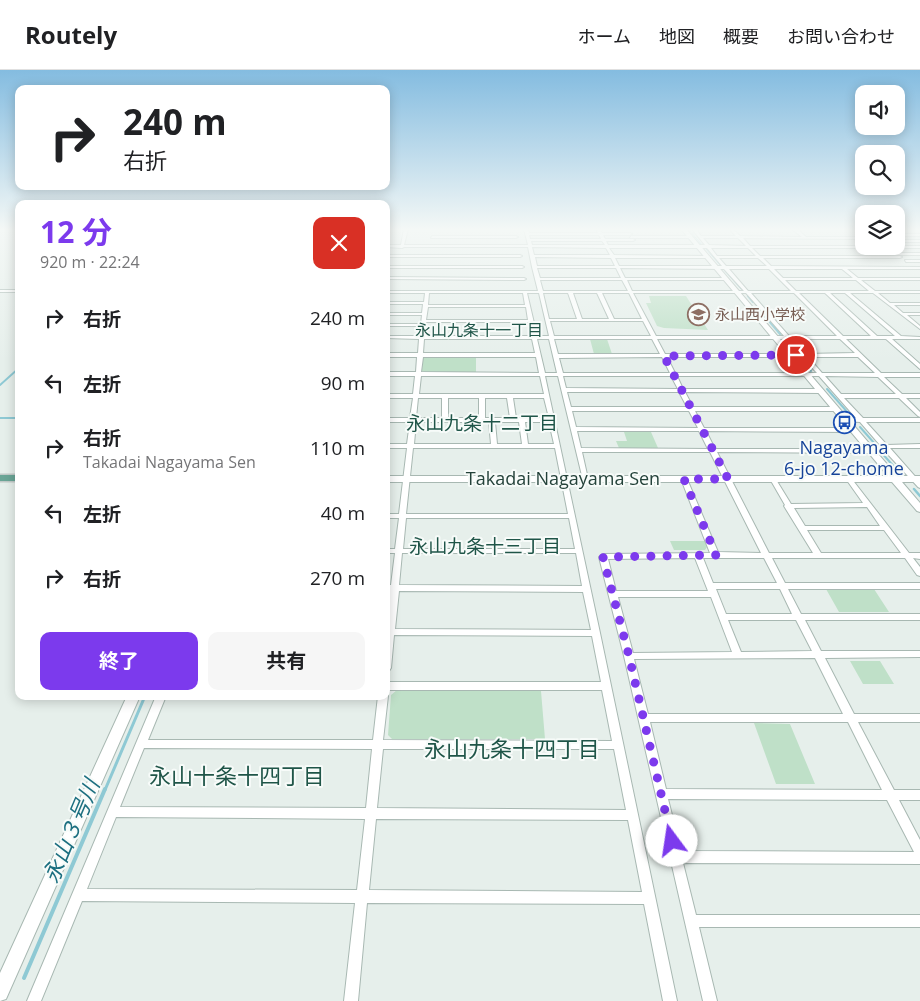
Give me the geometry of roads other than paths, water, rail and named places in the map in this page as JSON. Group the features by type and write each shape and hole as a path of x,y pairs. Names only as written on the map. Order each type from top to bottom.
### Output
{"main road":[{"path":"0,478 15,478"}],"street":[{"path":"390,603 408,479 426,305 427,272"},
{"path":"523,272 530,321 539,355 670,1001"},
{"path":"536,272 585,478"},
{"path":"621,272 920,852"},
{"path":"648,272 660,292"},
{"path":"673,272 687,292"},
{"path":"721,272 776,338 821,375 918,481"},
{"path":"731,272 788,338 807,375 920,509"},
{"path":"775,272 920,414"},
{"path":"849,272 919,326"},
{"path":"390,278 524,279"},
{"path":"538,279 726,279"},
{"path":"782,279 920,279"},
{"path":"0,291 15,291"},
{"path":"390,292 920,292"},
{"path":"570,292 580,320"},
{"path":"599,292 612,320"},
{"path":"826,292 876,338"},
{"path":"846,292 900,338"},
{"path":"390,303 527,306"},
{"path":"889,304 920,304"},
{"path":"390,314 425,314"},
{"path":"902,314 920,314"},
{"path":"548,320 646,320"},
{"path":"390,325 530,321"},
{"path":"390,337 920,338"},
{"path":"887,338 920,367"},
{"path":"390,355 539,355"},
{"path":"556,356 860,355"},
{"path":"390,374 920,375"},
{"path":"564,390 682,391 818,388 831,386"},
{"path":"390,396 547,396"},
{"path":"445,396 445,420"},
{"path":"482,396 482,420"},
{"path":"510,396 513,420"},
{"path":"840,396 920,396"},
{"path":"569,409 836,409"},
{"path":"390,420 552,420"},
{"path":"492,420 494,446"},
{"path":"522,420 525,446"},
{"path":"846,420 920,420"},
{"path":"573,430 853,430"},
{"path":"390,446 557,446"},
{"path":"579,450 713,451 868,449 884,446 920,446"},
{"name":"Takadai Nagayama Sen","path":"390,479 895,479 918,481"},
{"path":"684,479 716,555"},
{"path":"773,479 819,556"},
{"path":"849,479 920,573"},
{"path":"788,506 869,506"},
{"path":"390,516 572,516"},
{"path":"802,528 886,528"},
{"path":"390,551 579,551"},
{"path":"698,555 738,655"},
{"path":"710,1001 629,656 603,557 698,555 920,556"},
{"path":"612,594 783,586 920,586"},
{"path":"391,588 586,589"},
{"path":"722,617 920,617"},
{"path":"390,632 596,633"},
{"path":"629,656 920,654"},
{"path":"390,686 606,686"},
{"path":"0,993 132,700"},
{"path":"34,1001 159,700"},
{"path":"351,1001 383,700"},
{"path":"643,718 920,718"},
{"path":"142,744 618,746"},
{"path":"661,794 920,795"},
{"path":"113,812 631,815"},
{"path":"676,857 920,858"},
{"path":"78,895 648,898"},
{"path":"692,921 920,921"}],"waterway":[{"path":"726,272 741,289"},
{"path":"748,296 753,302"},
{"path":"762,313 780,334"},
{"path":"786,342 811,371"},
{"path":"0,385 15,372"},
{"path":"827,389 850,415"},
{"path":"0,418 15,418"},
{"path":"860,427 875,444"},
{"path":"880,451 897,470"},
{"path":"914,489 920,496"},
{"name":"永山３号川","path":"105,790 143,700"},
{"name":"永山３号川","path":"24,978 105,789"}],"place":[{"name":"永山西小学校","path":"699,315"},
{"name":"Nagayama 6-jo 12-chome","path":"844,423"}],"district":[{"name":"永山九条十一丁目","path":"479,330"},
{"name":"永山九条十二丁目","path":"482,423"},
{"name":"永山九条十三丁目","path":"485,546"},
{"name":"永山九条十四丁目","path":"512,749"},
{"name":"永山十条十四丁目","path":"237,776"}]}
